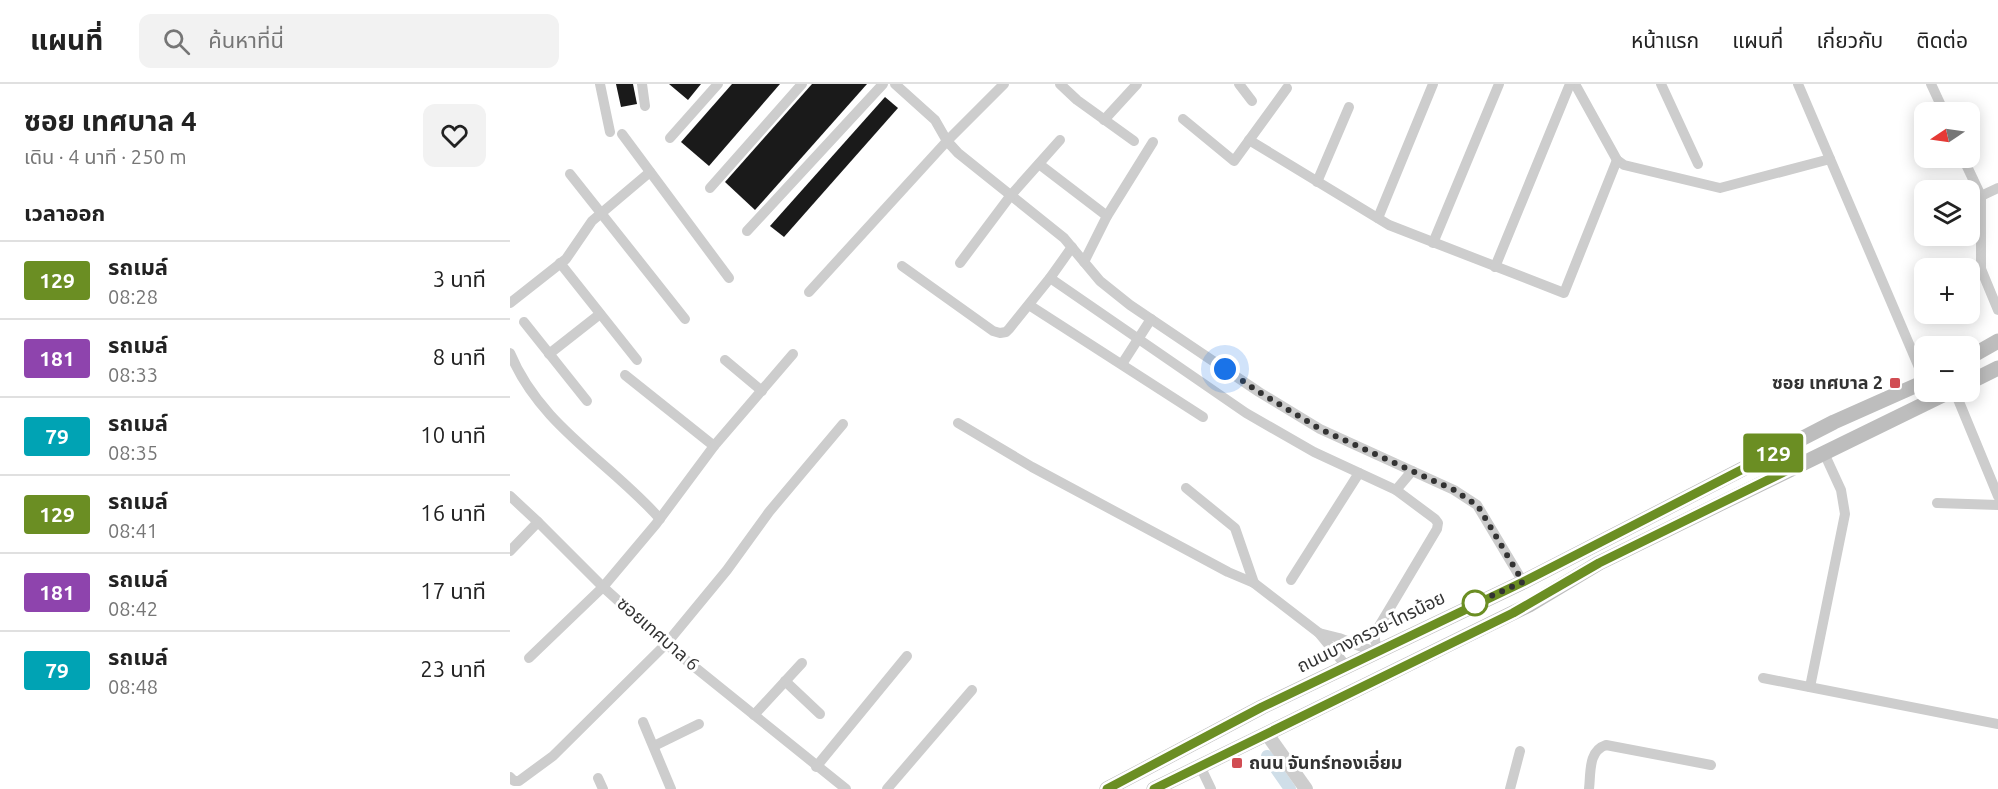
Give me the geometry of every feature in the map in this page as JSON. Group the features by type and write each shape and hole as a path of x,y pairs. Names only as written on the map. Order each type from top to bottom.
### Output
{"main road":[{"path":"1980,351 1998,341"},
{"path":"1980,377 1998,368"},
{"name":"ถนนบางกรวย-ไทรน้อย","path":"1107,789 1262,707 1523,582 1834,422 1914,386"},
{"path":"1154,789 1510,615 1599,563 1929,402"},
{"path":"1782,449 1792,468"}],"street":[{"path":"600,84 610,132"},
{"path":"642,84 645,106"},
{"path":"670,138 718,84"},
{"path":"710,188 802,84"},
{"path":"747,231 883,84"},
{"path":"895,84 935,120 947,141 958,153 1072,247 1100,281 1151,319 1259,392 1320,429 1454,490 1478,506 1523,582"},
{"path":"809,292 947,141 1004,84"},
{"path":"1060,84 1077,100 1134,141"},
{"path":"1104,120 1137,84"},
{"path":"1239,84 1252,101"},
{"path":"1378,218 1433,84"},
{"path":"1433,243 1499,84"},
{"path":"1660,84 1698,164"},
{"path":"1798,84 1914,357"},
{"path":"1931,84 1939,102"},
{"path":"1495,267 1576,85"},
{"path":"1576,85 1617,160 1624,165 1720,188 1830,159"},
{"path":"1183,119 1234,161 1287,87"},
{"path":"1317,182 1349,107"},
{"path":"622,134 729,278"},
{"path":"960,263 1011,195 1060,140"},
{"path":"1249,140 1389,225 1564,293 1617,160"},
{"path":"1084,262 1107,216 1153,142"},
{"path":"1039,164 1107,216"},
{"path":"1968,168 1981,196 1981,269 1998,310"},
{"path":"510,303 566,259 592,222 650,172"},
{"path":"570,174 685,320"},
{"path":"1981,196 1998,188"},
{"path":"903,266 993,331 1000,333 1006,332 1029,305 1072,247"},
{"path":"560,263 637,360"},
{"path":"1050,279 1246,413 1314,452 1396,490 1435,519 1438,523 1437,529 1375,633 1377,651"},
{"path":"1029,305 1203,417"},
{"path":"549,354 600,314"},
{"path":"1122,364 1151,319"},
{"path":"524,322 587,400"},
{"path":"510,353 513,368 565,432 660,519"},
{"name":"ซอยเทศบาล 6","path":"793,354 714,447 660,519 603,587 666,644 846,789"},
{"path":"725,360 762,391"},
{"path":"625,375 714,447"},
{"path":"1959,402 1998,496"},
{"path":"958,423 1032,467 1228,572 1254,583 1319,633 1347,667"},
{"path":"510,777 514,781 519,781 553,756 666,644 727,570 769,512 843,424"},
{"path":"1810,687 1845,514 1841,490 1824,453"},
{"path":"1396,490 1412,471"},
{"path":"1291,580 1359,474"},
{"path":"1186,488 1235,528 1254,583"},
{"path":"510,496 603,587 529,658"},
{"path":"1937,503 1998,505"},
{"path":"510,551 538,522"},
{"path":"1319,633 1377,651"},
{"path":"816,767 907,656"},
{"path":"754,715 802,663"},
{"path":"1762,678 1998,724"},
{"path":"786,681 820,714"},
{"path":"887,789 972,690"},
{"path":"643,722 671,789"},
{"path":"654,746 699,724"},
{"path":"1267,734 1306,789"},
{"path":"1589,789 1593,756 1596,750 1606,745 1711,765"},
{"path":"1510,789 1520,751"},
{"path":"1200,766 1211,789"},
{"path":"598,778 603,789"}],"building":[{"path":"616,84 633,84 637,104 621,107"},
{"path":"669,84 701,84 688,100"},
{"path":"732,84 780,84 709,166 681,142"},
{"path":"812,84 867,84 755,210 725,182"},
{"path":"885,97 898,108 784,237 770,226"}],"waterway":[{"path":"1267,756 1290,789"}],"bus line":[{"name":"129","path":"1107,789 1262,707 1523,582 1782,449 1792,468 1599,563 1529,605 1154,789"}],"place":[{"name":"ซอย เทศบาล 2","path":"1895,383"},
{"name":"ถนน จันทร์ทองเอี่ยม","path":"1237,763"}],"route":[{"path":"1225,369 1320,429 1454,490 1478,506 1523,582 1475,603"}]}
